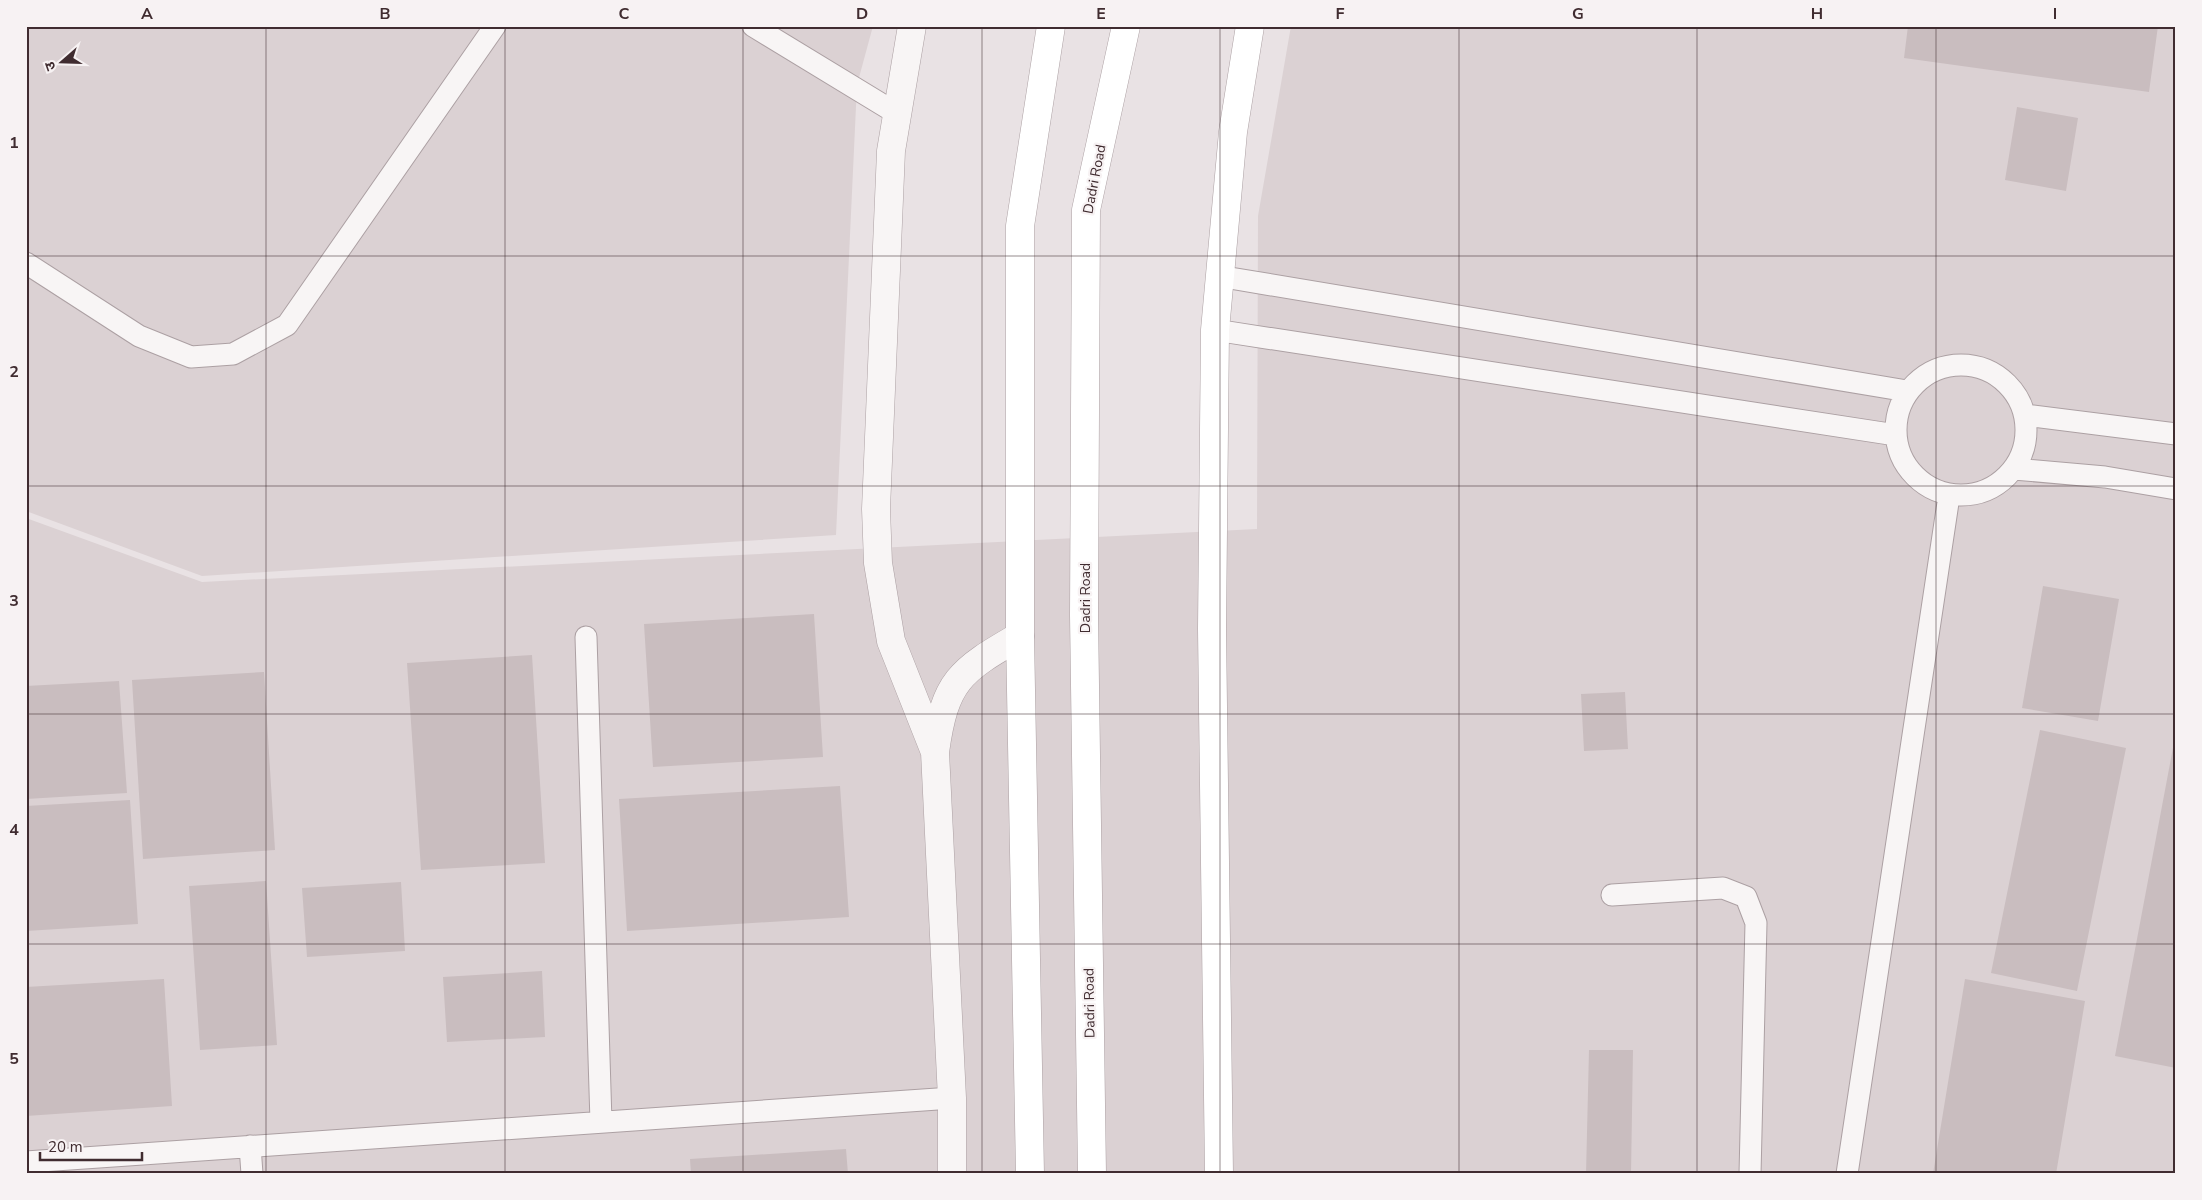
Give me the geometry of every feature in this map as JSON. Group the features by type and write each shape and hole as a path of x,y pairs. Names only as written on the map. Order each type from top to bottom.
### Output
{"main road":[{"path":"1030,1174 1020,636 1020,226 1051,26"},
{"name":"Dadri Road","path":"1092,1174 1084,615 1086,210 1126,26"},
{"path":"1219,1174 1212,629 1215,330 1218,276 1233,132 1250,26"}],"street":[{"path":"912,26 896,113 888,194 877,479 878,563 891,641 935,752"},
{"path":"952,1174 952,1098 935,752 940,720 948,694 958,679 996,650 1020,636"}],"lane":[{"path":"26,262 139,336 191,357 233,354 288,325 494,26"},
{"path":"753,26 896,113"},
{"path":"1218,276 1907,391"},
{"path":"1215,330 1896,435"},
{"path":"1955,364 1973,365 1991,372 2006,383 2018,397 2025,415 2026,434 2022,452 2014,469 2001,482 1984,491 1967,496 1949,496 1930,488 1915,478 1904,462 1897,445 1896,435 1899,408 1907,391 1920,378 1937,368 1955,364"},
{"path":"2025,415 2176,434"},
{"path":"2014,469 2105,477 2176,489"},
{"path":"1847,1174 1949,496"},
{"path":"586,636 601,1122"},
{"path":"1612,896 1723,888 1746,897 1756,923 1750,1174"},
{"path":"26,1162 952,1098"},
{"path":"250,1146 252,1174"}],"shaded area":[{"path":"26,26 873,26 857,85 836,535 202,576 26,511"},
{"path":"1291,26 2176,26 2176,1174 26,1174 26,518 202,582 1257,529 1258,216"}],"building":[{"path":"1908,26 2158,26 2149,92 1904,58"},
{"path":"2017,107 2078,118 2066,191 2005,180"},
{"path":"2043,586 2119,599 2098,721 2022,708"},
{"path":"814,614 823,757 653,767 644,624"},
{"path":"532,655 545,863 421,870 407,663"},
{"path":"264,672 275,850 143,859 132,680"},
{"path":"119,681 127,793 26,799 26,686"},
{"path":"1625,692 1628,749 1584,751 1581,694"},
{"path":"2040,730 2126,748 2077,991 1991,973"},
{"path":"2176,737 2176,1068 2115,1056"},
{"path":"840,786 849,917 627,931 619,799"},
{"path":"130,800 138,924 26,931 26,806"},
{"path":"266,881 277,1045 200,1050 189,886"},
{"path":"401,882 405,951 307,957 302,888"},
{"path":"542,971 545,1037 447,1042 443,977"},
{"path":"164,979 172,1106 26,1116 26,987"},
{"path":"1965,979 2085,1001 2056,1174 1933,1174"},
{"path":"1589,1050 1633,1050 1631,1174 1586,1174"},
{"path":"846,1149 848,1174 691,1174 690,1159"}]}
